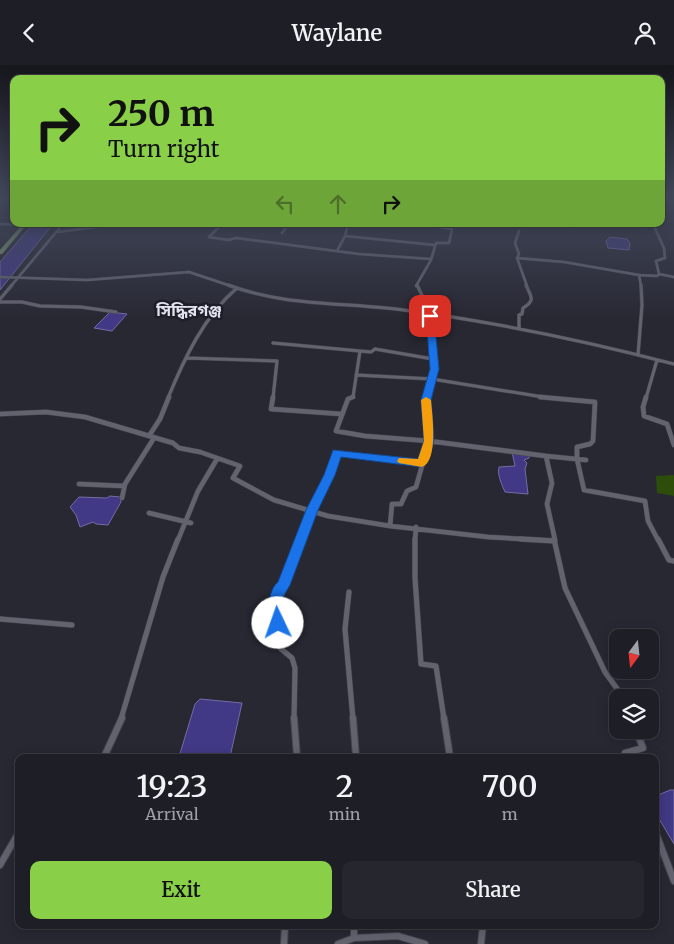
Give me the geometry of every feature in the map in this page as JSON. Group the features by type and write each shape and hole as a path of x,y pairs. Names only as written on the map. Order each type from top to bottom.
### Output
{"main road":[{"path":"0,253 14,237"}],"street":[{"path":"0,301 34,257 52,237"},
{"path":"209,237 228,241 236,238 337,251 432,259"},
{"path":"337,251 344,237"},
{"path":"355,237 435,245 450,242 451,237"},
{"path":"517,237 515,243 519,254 518,258 532,300 531,303 523,308 520,315 520,329"},
{"path":"659,237 664,248 664,259 656,261 659,273"},
{"path":"390,526 392,503 401,504 407,491 416,487 429,441 426,400 434,369 431,314 416,286 436,251 435,245"},
{"path":"518,258 639,275 657,276 659,273 674,277"},
{"path":"0,277 87,280 183,272 205,276 237,287 294,301 431,314 590,342 674,364"},
{"path":"638,355 640,320 644,303 644,291 639,275"},
{"path":"122,499 124,486 160,419 186,358 221,302 237,287"},
{"path":"0,301 22,302 40,306 81,307 116,311"},
{"path":"274,343 370,352 375,349 433,359"},
{"path":"360,351 353,397 348,399 336,431 365,436 429,441 586,460"},
{"path":"186,358 277,361 272,409 341,414"},
{"path":"658,360 643,407 644,416 667,424 674,445"},
{"path":"356,375 431,379 564,402 595,402 593,441 590,444 577,447 577,459 584,490 645,501 648,521 669,560 674,561"},
{"path":"0,414 46,412 85,417 151,437 240,466 233,479 274,499 328,516 390,526 416,527 488,537 555,541"},
{"path":"297,754 294,703 295,668 292,658 280,648 275,605 279,589 284,585 312,510 330,475 336,453 422,463"},
{"path":"546,455 552,483 547,504 565,588 605,671 618,689"},
{"path":"105,754 125,710 161,588 162,574 171,558 184,521 217,459"},
{"path":"79,484 124,486"},
{"path":"149,513 191,523"},
{"path":"416,527 413,565 421,664 436,666 450,754"},
{"path":"349,593 345,629 356,754"},
{"path":"0,619 72,625"},
{"path":"626,754 643,748 640,739"},
{"path":"0,865 15,839"},
{"path":"659,842 674,881"},
{"path":"284,944 285,929"},
{"path":"354,929 354,938"},
{"path":"481,944 483,929"},
{"path":"338,944 354,938 398,936 426,944"}],"green space":[{"path":"674,475 674,496 657,493 656,476"}],"shaded area":[{"path":"22,237 43,237 0,290 0,262"},
{"path":"610,237 627,239 630,243 629,250 608,248 606,241"},
{"path":"110,312 127,314 112,331 94,328"},
{"path":"512,452 530,456 524,460 527,463 525,469 528,494 505,492 501,483 499,467 515,466"},
{"path":"110,496 120,497 121,502 108,525 93,522 80,527 76,515 70,507 79,497 107,498"},
{"path":"200,699 242,703 231,754 180,754 195,704"},
{"path":"674,790 674,844 659,819 659,795"}],"slow traffic":[{"path":"402,461 422,463 429,441 426,400"}],"district":[{"name":"সিদ্ধিরগঞ্জ","path":"189,310"}],"route":[{"path":"278,623 275,605 279,589 284,585 289,566 312,510 330,475 336,453 422,463 429,441 426,400 434,369 430,316"}]}
